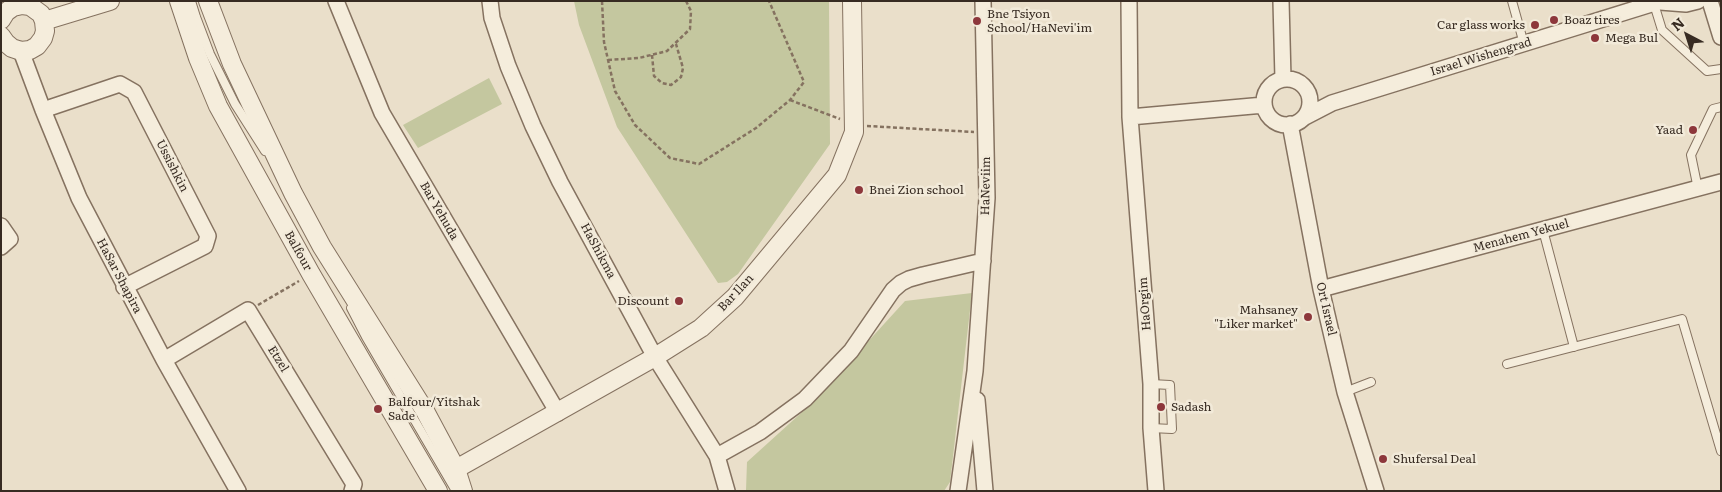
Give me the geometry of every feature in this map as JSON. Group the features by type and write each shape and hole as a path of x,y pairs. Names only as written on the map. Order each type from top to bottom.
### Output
{"street":[{"path":"44,21 110,1"},
{"name":"Balfour","path":"179,1 198,58 218,106 311,274 438,491"},
{"name":"Balfour","path":"208,1 232,64 293,193 322,247 416,396 456,468 464,491"},
{"name":"Bar Yehuda","path":"336,1 382,113 558,412"},
{"name":"HaShikma","path":"490,1 492,18 508,66 533,126 560,182 655,357 717,456 727,491"},
{"name":"Bar Ilan","path":"456,468 655,357 701,328 734,296 837,175 854,132 852,1"},
{"name":"HaNeviim","path":"958,491 975,371 987,198 984,1"},
{"name":"HaOrgim","path":"1129,1 1130,117 1151,384 1156,491"},
{"path":"1281,1 1283,79"},
{"name":"Israel Wishengrad","path":"1305,117 1332,103 1658,2 1710,3"},
{"path":"1710,3 1721,36"},
{"path":"1,20 13,4 30,6 41,14 45,31 43,38 37,46 30,50 12,48 6,44 1,36"},
{"name":"HaSar Shapira","path":"22,50 43,110 79,198 124,287 238,491"},
{"path":"1283,79 1297,81 1307,90 1310,104 1305,117 1296,123 1283,124 1270,118 1264,104 1266,91 1276,81 1283,79"},
{"name":"Ussishkin","path":"43,110 120,84 134,92 208,236 205,246 124,287"},
{"path":"1130,117 1264,104"},
{"name":"Ort Israel","path":"1290,124 1321,289 1346,392 1373,490"},
{"name":"Menahem Yekuel","path":"1321,289 1721,182"},
{"path":"1,226 10,239 1,248"},
{"path":"717,456 760,432 805,399 851,351 893,290 901,283 916,277 983,261"},
{"path":"164,360 248,310"},
{"name":"Etzel","path":"248,310 354,484 352,491"},
{"name":"HaNeviim","path":"975,371 985,491"}],"lane":[{"path":"192,1 210,54 235,104 293,193"},
{"path":"1512,1 1524,44"},
{"path":"1658,2 1662,30 1707,72 1721,69"},
{"path":"196,17 198,58"},
{"path":"1698,189 1691,155 1713,109 1721,107"},
{"path":"1543,230 1574,347"},
{"path":"322,247 366,337 456,491"},
{"path":"1507,364 1682,319 1721,452"},
{"path":"1346,392 1372,382"}],"path":[{"path":"602,1 604,42 616,90 636,125 670,158 698,164 756,128 790,100 804,82 769,1"},
{"path":"608,60 639,58 667,51 690,29 690,10 686,1"},
{"path":"652,55 654,76 662,83 670,85 681,77 683,68 675,43"},
{"path":"790,100 854,125 986,133"},
{"path":"248,310 311,274"}],"green space":[{"path":"574,1 829,1 830,144 738,274 727,282 718,283 617,127 579,25"},
{"path":"489,78 502,104 418,148 403,125"},
{"path":"972,293 950,482 944,491 746,490 747,462 811,404 905,301"}],"place":[{"name":"Boaz tires","path":"1554,20"},
{"name":"Bne Tsiyon School/HaNevi'im","path":"977,21"},
{"name":"Car glass works","path":"1535,25"},
{"name":"Mega Bul","path":"1595,38"},
{"name":"Yaad","path":"1693,130"},
{"name":"Bnei Zion school","path":"859,190"},
{"name":"Discount","path":"679,301"},
{"name":"Mahsaney \"Liker market\"","path":"1308,317"},
{"name":"Sadash","path":"1161,407"},
{"name":"Balfour/Yitshak Sade","path":"378,409"},
{"name":"Shufersal Deal","path":"1383,459"}]}
